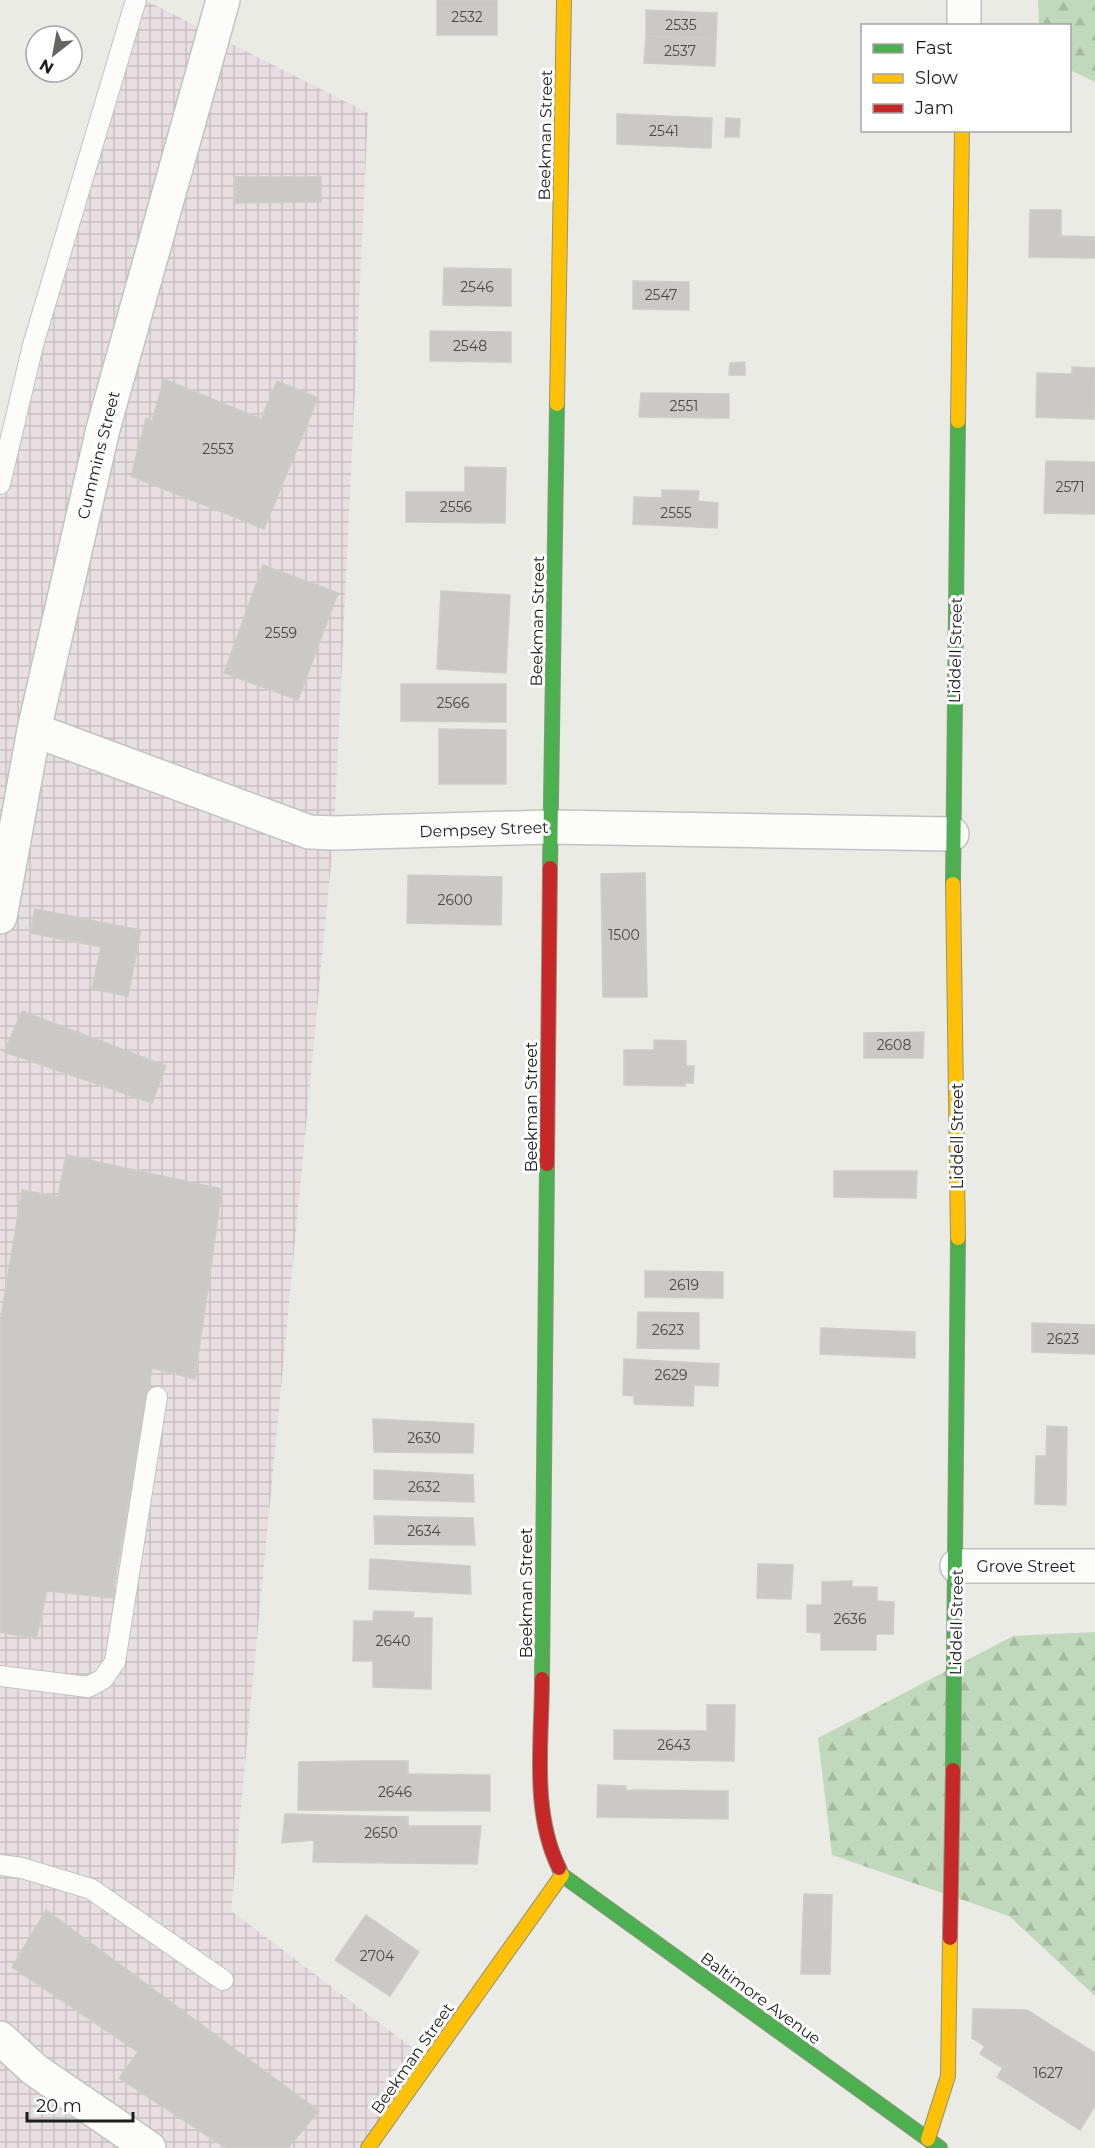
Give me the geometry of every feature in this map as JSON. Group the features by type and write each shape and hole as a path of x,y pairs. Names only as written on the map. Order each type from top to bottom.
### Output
{"street":[{"name":"Cummins Street","path":"0,917 34,730 103,429 223,0"},
{"name":"Beekman Street","path":"368,2148 562,1875 548,1846 541,1802 550,827 564,0"},
{"path":"963,24 964,0"},
{"name":"Liddell Street","path":"928,2139 948,2076 957,1566 958,1122 952,834 962,132"},
{"name":"Dempsey Street","path":"34,730 309,832 550,827 952,834"},
{"name":"Grove Street","path":"957,1566 1095,1566"},
{"name":"Baltimore Avenue","path":"562,1875 940,2148"},
{"path":"0,2038 36,2070 149,2148"}],"lane":[{"path":"0,484 33,345 136,0"},
{"path":"0,1676 88,1687 103,1679 115,1662 157,1396"},
{"path":"0,1865 92,1889 223,1980"}],"shaded area":[{"path":"145,0 368,113 334,833 231,1911 430,2061 368,2148 0,2148 0,484"}],"green space":[{"path":"1038,0 1095,0 1095,82 1071,70 1071,24 1039,24"},
{"path":"1095,1632 1095,1996 1009,1916 832,1855 818,1738 1013,1636"}],"building":[{"path":"437,0 497,0 497,35 437,35"},
{"path":"646,10 717,13 716,39 646,36"},
{"path":"646,36 716,39 715,66 644,63"},
{"path":"617,114 712,118 711,148 617,144"},
{"path":"726,118 740,119 739,137 725,137"},
{"path":"235,177 321,177 321,202 235,203"},
{"path":"1030,210 1061,210 1061,236 1095,237 1095,258 1029,257"},
{"path":"444,268 511,269 511,306 443,305"},
{"path":"633,281 689,282 689,310 633,309"},
{"path":"430,331 511,332 511,362 430,361"},
{"path":"745,362 745,375 729,375 730,363"},
{"path":"1072,367 1095,368 1094,419 1036,417 1037,373 1072,374"},
{"path":"164,379 261,419 277,381 318,398 264,529 131,476 146,418 152,421"},
{"path":"641,393 729,394 729,418 639,417"},
{"path":"1046,461 1095,462 1095,514 1044,513"},
{"path":"465,467 506,468 505,523 406,522 406,492 465,492"},
{"path":"662,490 699,491 698,501 718,503 717,528 633,524 634,497 662,498"},
{"path":"263,565 338,593 298,700 224,673"},
{"path":"441,591 510,595 506,673 437,669"},
{"path":"401,684 506,684 506,722 401,721"},
{"path":"439,729 506,730 506,784 439,784"},
{"path":"645,873 647,997 603,997 601,874"},
{"path":"408,875 502,877 501,925 407,923"},
{"path":"35,909 141,930 128,996 92,989 101,947 30,933"},
{"path":"22,1011 166,1066 152,1103 4,1052"},
{"path":"924,1032 923,1058 864,1058 864,1033"},
{"path":"654,1040 686,1041 686,1066 694,1066 693,1083 685,1083 685,1086 624,1085 624,1050 654,1050"},
{"path":"66,1155 222,1189 195,1379 152,1368 112,1598 47,1591 36,1639 0,1632 0,1323 22,1190 58,1197"},
{"path":"834,1171 917,1171 916,1198 834,1197"},
{"path":"645,1271 723,1272 723,1298 645,1297"},
{"path":"638,1312 699,1313 699,1349 637,1348"},
{"path":"1032,1323 1095,1325 1095,1354 1032,1352"},
{"path":"821,1328 915,1332 915,1358 820,1354"},
{"path":"624,1359 719,1364 718,1386 694,1385 693,1406 634,1404 634,1396 623,1395"},
{"path":"373,1419 474,1424 473,1453 374,1452"},
{"path":"1047,1426 1067,1427 1066,1505 1035,1504 1036,1456 1046,1456"},
{"path":"374,1470 473,1475 474,1502 374,1499"},
{"path":"374,1516 473,1518 475,1545 375,1544"},
{"path":"370,1559 470,1566 471,1594 369,1589"},
{"path":"758,1564 793,1565 791,1599 757,1598"},
{"path":"852,1581 852,1587 877,1587 877,1601 894,1602 893,1634 876,1634 876,1650 821,1650 821,1633 807,1632 807,1605 822,1605 822,1582"},
{"path":"374,1611 414,1612 413,1618 432,1618 431,1689 373,1687 373,1661 353,1661 354,1621 373,1621"},
{"path":"707,1705 735,1705 734,1761 614,1759 614,1730 707,1731"},
{"path":"408,1761 408,1774 490,1775 490,1811 298,1810 299,1762"},
{"path":"598,1785 626,1786 626,1790 728,1791 728,1819 597,1817"},
{"path":"285,1814 408,1817 408,1826 481,1826 477,1864 313,1862 314,1840 282,1843"},
{"path":"804,1894 832,1895 830,1974 801,1974"},
{"path":"46,1910 319,2111 288,2148 226,2148 119,2078 138,2052 12,1967"},
{"path":"366,1915 419,1952 390,1996 335,1960"},
{"path":"973,2009 1027,2010 1095,2053 1095,2106 1080,2130 997,2077 1003,2068 980,2054 985,2046 972,2038"}],"traffic: fast":[{"path":"550,868 557,404"},
{"path":"953,884 958,421"},
{"path":"542,1679 547,1164"},
{"path":"953,1770 958,1238"},
{"path":"559,1868 562,1875 940,2148"}],"traffic: slow":[{"path":"557,404 564,0"},
{"path":"958,421 962,132"},
{"path":"953,884 958,1238"},
{"path":"368,2148 562,1875"},
{"path":"928,2139 948,2076 950,1938"}],"traffic: jam":[{"path":"547,1164 550,868"},
{"path":"542,1679 541,1799 550,1846 559,1868"},
{"path":"950,1938 953,1770"}]}
